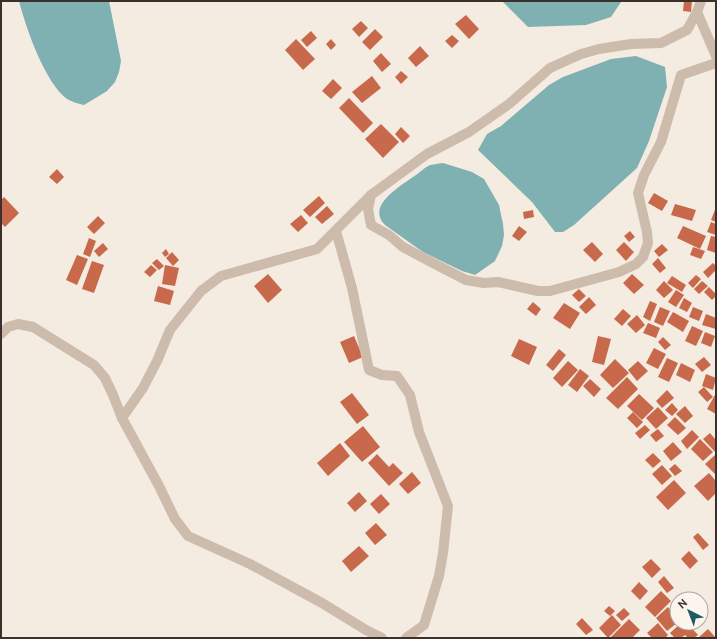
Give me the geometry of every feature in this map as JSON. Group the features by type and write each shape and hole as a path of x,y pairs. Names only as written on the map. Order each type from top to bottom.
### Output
{"street":[{"path":"122,418 143,388 157,361 170,330 200,291 221,276 317,249 371,195 426,154 469,132 509,104 550,68 581,54 599,49 631,44 661,43 687,30 701,1"},
{"path":"697,12 716,56"},
{"path":"371,195 368,209 372,225 403,247 466,280 484,283 498,282 538,291 550,291 619,272 636,264 644,257 648,243 647,232 638,193 644,175 661,142 681,75 716,63"},
{"path":"336,231 352,288 369,370 382,375 397,376 410,395 419,432 448,506 439,576 424,625 406,638"},
{"path":"1,334 8,327 18,324 32,327 94,365 105,378 122,418 175,519 188,536 250,564 382,638"}],"water":[{"path":"19,1 109,1 121,61 115,82 107,91 84,105 67,99 59,91 51,81 37,54"},
{"path":"502,1 621,2 611,17 586,25 528,27"},
{"path":"636,56 665,67 667,87 649,141 637,168 574,225 563,232 555,232 532,202 478,150 487,134 501,126 549,85 563,77 611,59"},
{"path":"443,163 472,172 484,179 499,205 504,235 502,246 495,261 475,275 462,271 423,252 385,225 380,218 379,211 382,204 393,192 428,166"}],"building":[{"path":"684,1 692,1 691,12 683,11"},
{"path":"466,15 479,29 469,39 455,24"},
{"path":"361,21 368,28 359,37 352,29"},
{"path":"375,29 383,37 370,50 362,42"},
{"path":"311,31 317,38 307,47 301,40"},
{"path":"452,35 459,41 452,48 445,41"},
{"path":"296,39 315,59 303,70 285,50"},
{"path":"331,39 336,45 331,50 326,44"},
{"path":"420,46 429,56 416,67 408,58"},
{"path":"381,53 391,64 382,72 373,61"},
{"path":"401,71 408,77 401,84 395,77"},
{"path":"372,76 381,88 362,103 352,92"},
{"path":"333,79 342,88 331,99 322,91"},
{"path":"349,98 373,123 363,133 339,108"},
{"path":"381,124 399,142 383,158 365,139"},
{"path":"401,127 410,136 403,143 395,134"},
{"path":"57,169 64,177 57,184 49,177"},
{"path":"654,193 668,201 662,211 648,203"},
{"path":"319,196 325,203 310,217 303,210"},
{"path":"4,197 19,213 5,227 1,223 1,200"},
{"path":"675,204 696,210 692,221 671,215"},
{"path":"327,206 334,214 322,224 315,217"},
{"path":"716,207 716,222 711,220"},
{"path":"533,210 534,217 524,219 523,212"},
{"path":"301,215 308,223 298,232 290,224"},
{"path":"98,216 105,223 94,234 87,227"},
{"path":"711,222 716,224 716,235 707,232"},
{"path":"519,226 527,232 519,241 512,236"},
{"path":"683,226 706,236 700,249 677,238"},
{"path":"630,231 635,237 629,242 624,236"},
{"path":"711,236 716,237 716,253 707,250"},
{"path":"89,238 96,241 90,257 83,254"},
{"path":"592,242 603,254 595,262 583,250"},
{"path":"624,242 634,252 626,261 616,250"},
{"path":"103,243 108,249 99,257 94,251"},
{"path":"662,244 668,250 659,257 654,251"},
{"path":"693,247 705,251 701,259 690,255"},
{"path":"166,249 169,254 165,257 162,253"},
{"path":"172,252 179,260 173,266 166,258"},
{"path":"77,255 88,259 77,285 66,280"},
{"path":"658,258 666,268 660,273 652,264"},
{"path":"157,259 164,266 159,270 152,263"},
{"path":"92,261 104,265 94,293 82,289"},
{"path":"713,263 716,266 716,270 708,278 703,272"},
{"path":"151,265 157,270 150,277 144,272"},
{"path":"165,265 179,268 175,286 162,284"},
{"path":"268,274 282,290 268,303 254,286"},
{"path":"632,274 644,285 634,294 623,283"},
{"path":"696,275 701,279 693,288 688,283"},
{"path":"672,276 686,285 682,292 667,283"},
{"path":"664,281 673,290 664,298 656,290"},
{"path":"702,281 708,286 699,294 694,289"},
{"path":"158,286 174,291 170,305 154,301"},
{"path":"709,287 716,294 712,300 704,292"},
{"path":"579,289 586,296 579,302 572,295"},
{"path":"676,290 684,295 676,307 668,302"},
{"path":"589,297 596,305 586,314 579,307"},
{"path":"684,298 692,303 687,312 679,308"},
{"path":"650,301 657,304 650,321 643,317"},
{"path":"533,302 541,309 536,316 527,309"},
{"path":"564,303 580,313 570,329 553,318"},
{"path":"660,307 670,311 663,326 654,322"},
{"path":"693,307 703,311 699,321 689,317"},
{"path":"623,309 631,316 622,326 614,319"},
{"path":"673,312 689,321 683,332 667,322"},
{"path":"706,314 716,318 716,329 702,325"},
{"path":"637,315 645,325 636,333 627,324"},
{"path":"648,323 660,328 656,338 643,333"},
{"path":"692,326 703,331 696,346 685,341"},
{"path":"705,332 715,336 711,347 701,343"},
{"path":"354,336 363,357 349,363 340,342"},
{"path":"598,336 611,339 604,365 592,362"},
{"path":"663,337 671,345 665,350 658,342"},
{"path":"519,339 537,347 529,365 511,356"},
{"path":"654,348 666,354 658,369 646,363"},
{"path":"559,349 566,355 553,371 546,365"},
{"path":"704,357 711,365 702,372 695,364"},
{"path":"667,358 678,363 669,382 658,377"},
{"path":"615,359 629,373 613,388 600,375"},
{"path":"568,361 578,370 562,387 553,378"},
{"path":"638,361 648,371 637,381 628,370"},
{"path":"681,363 695,370 690,382 676,375"},
{"path":"580,369 589,376 577,392 568,385"},
{"path":"706,374 716,378 713,390 702,386"},
{"path":"627,377 638,389 618,409 606,398"},
{"path":"590,379 601,389 594,397 583,386"},
{"path":"704,387 713,397 707,402 698,392"},
{"path":"667,390 674,398 662,408 656,401"},
{"path":"352,393 369,415 357,424 340,402"},
{"path":"716,393 716,414 707,409"},
{"path":"639,394 654,408 642,420 627,406"},
{"path":"672,403 678,410 672,416 665,410"},
{"path":"685,406 693,416 685,423 676,414"},
{"path":"658,407 668,418 656,429 646,418"},
{"path":"633,412 643,422 637,428 627,418"},
{"path":"675,417 686,428 678,435 667,425"},
{"path":"645,425 650,430 640,439 635,433"},
{"path":"363,426 380,447 362,462 344,442"},
{"path":"658,429 664,436 656,442 650,435"},
{"path":"692,430 699,437 687,449 681,441"},
{"path":"710,433 716,440 716,453 703,439"},
{"path":"700,439 713,452 703,461 691,449"},
{"path":"673,442 682,452 671,461 663,451"},
{"path":"340,443 350,456 328,476 317,463"},
{"path":"653,453 661,461 653,468 645,460"},
{"path":"377,454 389,467 393,463 403,473 389,486 368,463"},
{"path":"715,455 716,456 716,475 705,464"},
{"path":"675,464 682,471 675,476 669,469"},
{"path":"662,465 672,476 662,485 652,474"},
{"path":"412,472 421,483 408,494 399,484"},
{"path":"709,473 716,481 716,493 708,501 694,486"},
{"path":"674,480 686,493 668,510 656,497"},
{"path":"359,492 367,501 355,512 347,503"},
{"path":"381,494 390,504 379,514 370,504"},
{"path":"376,523 387,535 375,545 365,533"},
{"path":"698,533 709,545 703,550 693,537"},
{"path":"359,546 369,556 351,572 342,561"},
{"path":"689,551 698,561 690,569 681,559"},
{"path":"651,559 661,569 652,578 642,567"},
{"path":"664,576 674,588 667,593 658,582"},
{"path":"639,582 648,591 640,600 631,591"},
{"path":"661,591 669,599 669,603 655,617 645,607"},
{"path":"609,606 615,611 610,616 604,611"},
{"path":"668,607 669,629 667,631 656,618"},
{"path":"624,608 630,614 622,621 616,615"},
{"path":"612,615 621,625 608,638 599,628"},
{"path":"582,618 593,630 586,635 576,624"},
{"path":"629,619 640,630 632,638 612,638 611,637"},
{"path":"658,623 668,635 665,638 652,638 647,633"},
{"path":"709,630 716,638 698,638"},
{"path":"672,631 694,631 698,635 694,638 688,638 685,635 681,638 675,638 670,633"}]}
